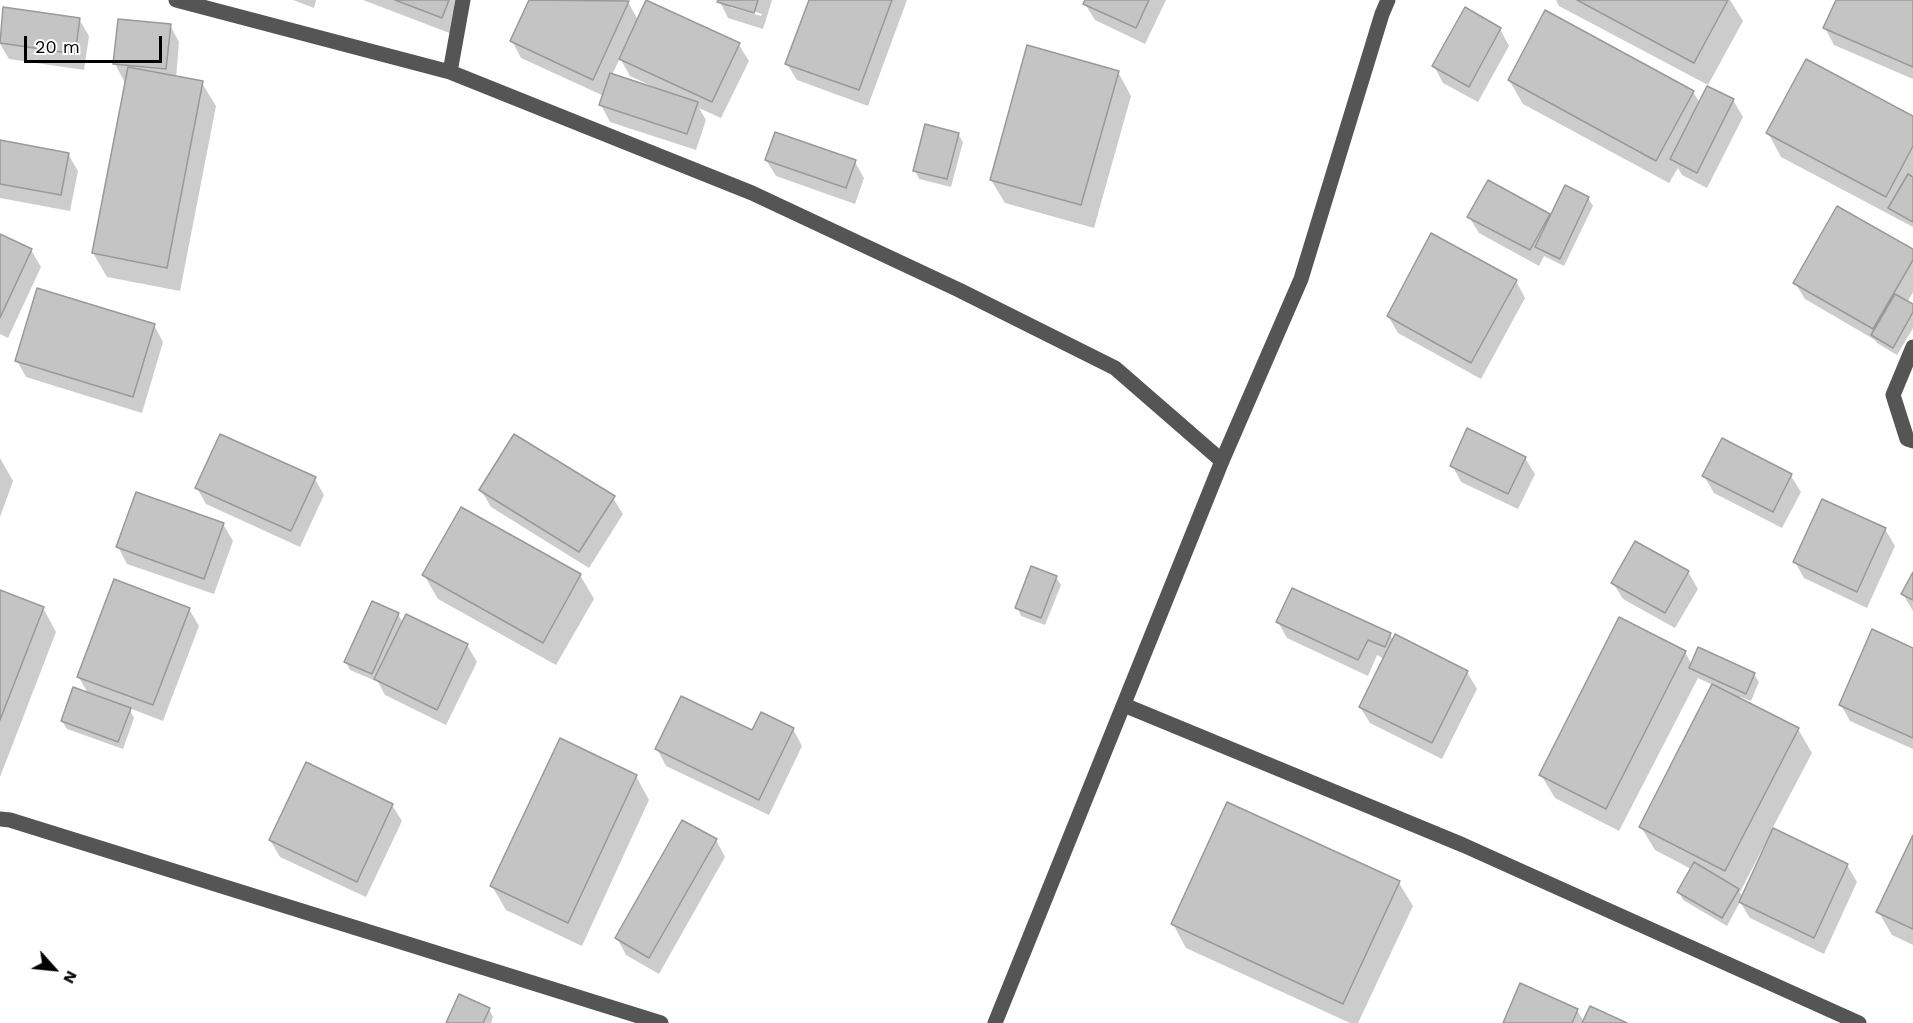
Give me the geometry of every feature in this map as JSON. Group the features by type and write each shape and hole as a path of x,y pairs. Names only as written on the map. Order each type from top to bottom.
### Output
{"street":[{"path":"177,0 450,72 752,194 959,290 1115,368 1222,461"},
{"path":"450,72 463,0"},
{"path":"995,1023 1222,461 1301,279 1378,25 1388,0"},
{"path":"1913,347 1893,395 1907,439 1913,441"},
{"path":"1124,705 1463,845 1859,1023"},
{"path":"0,819 10,820 662,1023"}],"building":[{"path":"395,0 449,0 442,18"},
{"path":"529,0 629,1 593,80 510,41"},
{"path":"646,0 740,43 712,102 619,59"},
{"path":"718,0 758,0 754,13 717,2"},
{"path":"809,0 892,0 859,90 785,64"},
{"path":"1085,0 1149,0 1136,28 1083,4"},
{"path":"1577,0 1728,0 1694,63"},
{"path":"1836,0 1913,0 1913,67 1823,28"},
{"path":"3,7 80,18 75,54 0,43"},
{"path":"1465,7 1501,28 1469,87 1432,66"},
{"path":"1545,10 1694,91 1656,161 1508,80"},
{"path":"118,19 171,24 166,69 113,64"},
{"path":"1027,45 1119,71 1081,205 990,180"},
{"path":"1806,59 1913,116 1913,146 1886,197 1766,133"},
{"path":"128,67 203,81 167,268 92,253"},
{"path":"610,73 698,102 687,134 599,105"},
{"path":"1707,86 1734,99 1697,173 1670,159"},
{"path":"925,124 959,133 947,179 913,171"},
{"path":"775,132 856,160 846,188 765,160"},
{"path":"0,140 69,153 61,195 0,184"},
{"path":"1908,174 1913,177 1913,222 1888,208"},
{"path":"1488,180 1550,214 1530,250 1467,217"},
{"path":"1565,185 1589,197 1560,259 1535,247"},
{"path":"1837,206 1913,249 1913,260 1873,329 1793,283"},
{"path":"1431,233 1517,280 1471,363 1387,316"},
{"path":"0,234 32,249 0,318"},
{"path":"37,288 155,324 133,397 15,361"},
{"path":"1895,294 1913,304 1913,312 1893,348 1871,335"},
{"path":"1467,428 1526,457 1508,494 1450,466"},
{"path":"220,434 316,477 291,531 195,488"},
{"path":"514,434 615,496 579,552 479,490"},
{"path":"1722,438 1792,474 1773,512 1702,476"},
{"path":"136,492 224,523 204,579 116,547"},
{"path":"1822,499 1886,528 1857,592 1793,562"},
{"path":"461,507 581,574 543,643 422,575"},
{"path":"1635,541 1689,571 1665,613 1611,583"},
{"path":"1031,566 1057,576 1041,618 1015,608"},
{"path":"1913,572 1913,600 1901,594"},
{"path":"114,579 190,608 153,705 77,677"},
{"path":"1292,588 1391,633 1385,647 1368,640 1358,660 1276,622"},
{"path":"0,590 44,607 0,720"},
{"path":"372,601 399,613 372,674 344,662"},
{"path":"406,614 468,644 437,710 374,679"},
{"path":"1619,617 1686,651 1606,809 1539,775"},
{"path":"1872,629 1913,648 1913,738 1839,705"},
{"path":"1395,634 1468,671 1432,743 1359,707"},
{"path":"1698,647 1755,673 1746,694 1689,668"},
{"path":"1712,684 1799,728 1725,871 1639,827"},
{"path":"73,687 131,708 118,742 61,721"},
{"path":"681,696 752,730 761,712 794,728 759,800 655,749"},
{"path":"560,738 637,775 568,923 490,886"},
{"path":"306,762 393,804 357,882 269,840"},
{"path":"1227,802 1400,881 1343,1004 1171,924"},
{"path":"682,820 717,839 649,958 615,938"},
{"path":"1773,828 1848,864 1814,938 1739,902"},
{"path":"1913,835 1913,929 1876,912"},
{"path":"1694,862 1739,889 1722,918 1677,892"},
{"path":"1520,983 1578,1009 1572,1023 1503,1023"},
{"path":"459,994 490,1008 483,1023 446,1023"},
{"path":"1590,1006 1627,1023 1582,1023"}]}
